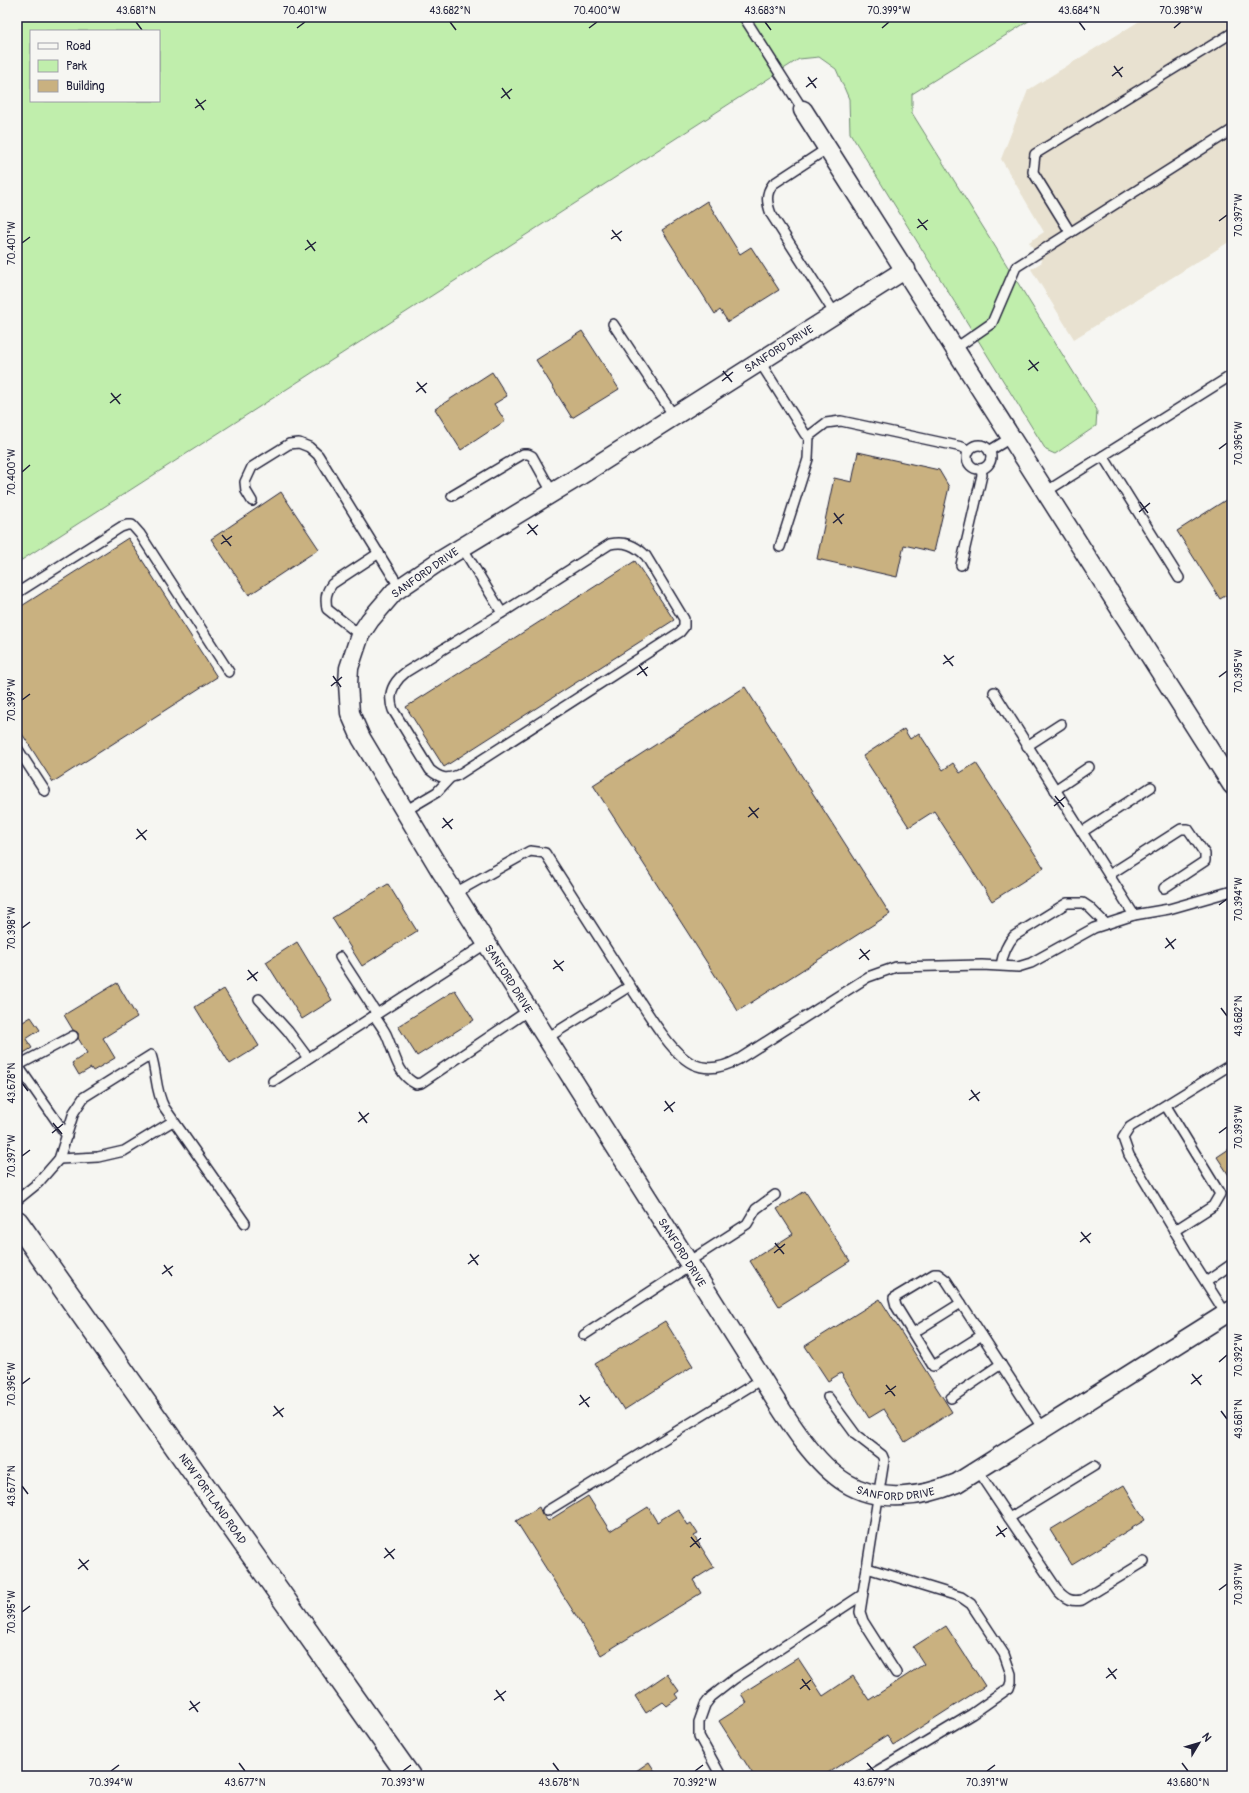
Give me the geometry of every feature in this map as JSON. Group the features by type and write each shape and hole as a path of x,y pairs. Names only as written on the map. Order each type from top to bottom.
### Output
{"street":[{"path":"803,110 1012,436 1232,785"},
{"name":"SANFORD DRIVE","path":"906,270 462,547 394,592 370,620 360,635 349,668 348,684 350,713 361,738 455,893 762,1379 791,1424 815,1456 846,1483 859,1490 878,1495 906,1496 923,1495 957,1483 1229,1312"},
{"name":"NEW PORTLAND ROAD","path":"17,1222 408,1776"}],"lane":[{"path":"744,17 803,110"},
{"path":"1070,232 1032,172 1035,154 1232,33"},
{"path":"956,348 992,323 1016,268 1070,232 1232,130"},
{"path":"828,148 773,184 768,190 767,204 771,214 835,314"},
{"path":"614,324 674,416"},
{"path":"760,362 805,434 809,436"},
{"path":"1047,492 1232,375"},
{"path":"809,436 826,423 841,422 962,447 969,451"},
{"path":"780,546 808,459 809,436"},
{"path":"989,451 1012,436"},
{"path":"252,502 246,491 245,482 252,467 289,444 299,443 309,447 318,455 400,588"},
{"path":"978,445 985,447 989,451 990,461 988,464 981,469 973,468 970,465 967,458 971,448 978,445"},
{"path":"452,496 523,454 532,456 552,492"},
{"path":"1104,456 1179,578"},
{"path":"961,565 982,475 981,469"},
{"path":"17,593 121,527 127,524 132,525 140,534 229,672"},
{"path":"620,542 638,548 646,556 684,619 684,627 680,632 458,775 449,778 438,777 430,770 393,710 390,701 391,691 400,677 406,672 502,613 610,544 620,542"},
{"path":"462,547 502,613"},
{"path":"360,635 327,609 325,599 332,584 379,553"},
{"path":"994,692 1134,915"},
{"path":"1027,746 1061,724"},
{"path":"17,748 45,791"},
{"path":"1055,790 1089,767"},
{"path":"405,811 437,792 449,778"},
{"path":"1082,832 1151,787"},
{"path":"1109,875 1181,830 1188,829 1205,854 1205,861 1164,888"},
{"path":"455,893 530,851 545,853 665,1039 681,1058 702,1067 717,1068 726,1066 739,1059 868,977 882,971 896,967 916,966 1018,967 1031,963 1094,928 1134,915 1169,909 1232,891"},
{"path":"1001,966 1003,952 1014,936 1067,903 1083,903 1106,924"},
{"path":"273,1081 487,943"},
{"path":"340,957 386,1033 393,1055 404,1075 416,1084 421,1083 529,1010"},
{"path":"547,1038 630,986"},
{"path":"259,999 288,1031 308,1058"},
{"path":"67,1136 17,1066 73,1036"},
{"path":"17,1200 38,1183 59,1159 74,1112 84,1097 151,1055 159,1098 173,1121 245,1223"},
{"path":"1229,1312 1206,1282 1174,1231 1129,1156 1123,1138 1130,1127 1232,1064"},
{"path":"1166,1106 1220,1194 1213,1206 1174,1231"},
{"path":"59,1159 98,1158 124,1151 173,1121"},
{"path":"584,1335 747,1224 756,1209 775,1195"},
{"path":"1206,1282 1232,1264"},
{"path":"982,1335 933,1366 896,1306 894,1302 895,1297 934,1274 938,1274 946,1280 1001,1364 1043,1429"},
{"path":"913,1333 961,1303"},
{"path":"951,1398 1001,1364"},
{"path":"547,1511 762,1379"},
{"path":"828,1397 856,1435 882,1455 884,1460 860,1612 863,1621 896,1673"},
{"path":"1009,1518 1094,1466"},
{"path":"977,1470 1058,1592 1066,1599 1074,1602 1082,1600 1144,1562"},
{"path":"867,1568 961,1597 971,1604 1004,1654 1010,1667 1012,1682 1009,1688 1002,1694 978,1710 869,1776"},
{"path":"722,1776 699,1736 699,1722 705,1705 710,1698 734,1679 862,1595"}],"shaded area":[{"path":"1146,17 1232,17 1232,240 1074,339 1031,269 1042,262 1029,242 1044,232 1001,159 1028,90"}],"green space":[{"path":"17,17 1035,17 912,94 912,113 1097,410 1096,426 1055,454 1046,450 850,133 849,99 836,69 819,57 799,59 17,563"}],"building":[{"path":"707,201 740,254 751,247 779,290 728,322 720,310 715,314 662,230"},
{"path":"582,331 619,389 572,418 536,360"},
{"path":"492,372 507,396 494,404 505,421 461,450 435,409"},
{"path":"858,452 939,470 949,487 934,552 904,545 897,577 817,559 834,478 852,482"},
{"path":"281,492 319,549 249,595 211,539"},
{"path":"1232,496 1232,592 1220,599 1177,531"},
{"path":"128,538 217,677 53,782 17,726 17,609"},
{"path":"635,561 674,620 444,767 406,707"},
{"path":"745,687 890,914 738,1011 593,785"},
{"path":"904,729 910,739 919,733 943,770 953,763 960,773 976,763 1044,868 992,901 934,811 909,827 863,756"},
{"path":"388,884 417,931 362,966 332,918"},
{"path":"297,942 332,1000 302,1019 266,962"},
{"path":"117,983 137,1017 103,1038 115,1058 93,1071 91,1068 79,1075 72,1063 87,1053 78,1038 78,1033 73,1030 64,1015"},
{"path":"224,989 259,1046 230,1064 195,1007"},
{"path":"455,990 474,1020 417,1056 398,1026"},
{"path":"31,1017 40,1030 26,1039 32,1048 17,1057 17,1023 18,1025"},
{"path":"1232,1147 1232,1180 1217,1157"},
{"path":"805,1191 850,1261 779,1306 750,1261 793,1234 777,1209"},
{"path":"880,1299 952,1412 905,1442 884,1409 869,1418 841,1373 828,1381 805,1346"},
{"path":"665,1321 693,1366 624,1410 595,1364"},
{"path":"1124,1485 1145,1520 1072,1565 1050,1530"},
{"path":"588,1496 610,1531 648,1507 657,1522 678,1509 688,1525 691,1523 698,1534 694,1536 714,1567 693,1580 701,1593 601,1655 516,1521 539,1507 542,1514 548,1521"},
{"path":"946,1626 985,1686 893,1745 887,1735 823,1776 754,1776 719,1721 747,1703 741,1694 798,1658 823,1696 853,1676 869,1700 924,1664 913,1647"},
{"path":"667,1674 679,1691 675,1694 678,1698 667,1706 663,1702 646,1713 635,1696"},
{"path":"649,1762 658,1776 629,1776"}]}
